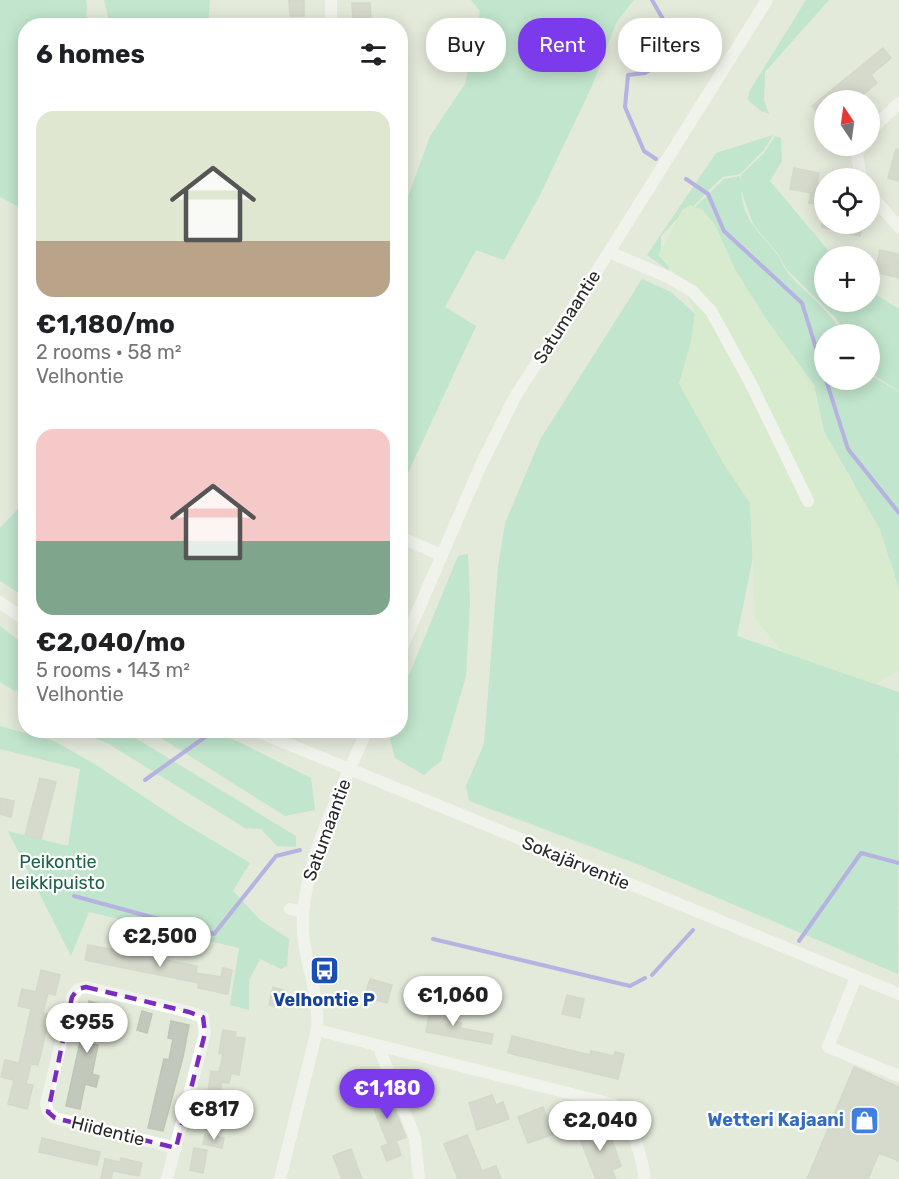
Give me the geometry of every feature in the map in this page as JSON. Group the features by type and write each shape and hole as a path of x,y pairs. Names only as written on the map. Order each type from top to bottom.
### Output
{"street":[{"path":"331,0 331,18"},
{"name":"Satumaantie","path":"408,633 480,467 516,395 767,0"},
{"path":"880,121 899,103"},
{"path":"880,205 899,227"},
{"path":"609,252 668,277 692,291 711,310 751,384 808,501"},
{"path":"408,541 441,555"},
{"path":"0,602 18,615"},
{"name":"Sokajärventie","path":"273,738 899,994"},
{"name":"Satumaantie","path":"280,1179 317,1030 319,1012 303,931 306,889 322,836 364,738"},
{"path":"290,909 303,912"},
{"path":"856,977 828,1047 899,1076"},
{"name":"Hiidentie","path":"86,987 203,1017 205,1033 176,1148 55,1118 48,1112 46,1104 72,998 78,989 86,987"},
{"path":"317,1030 612,1104 619,1108 625,1116 644,1165 644,1179"},
{"path":"381,1053 415,1138 419,1179"},
{"path":"167,1179 176,1148"}],"highlighted area":[{"path":"86,987 189,1012 203,1017 205,1033 176,1148 55,1118 48,1112 72,997 78,989"}],"green space":[{"path":"0,0 86,0 86,18 18,18 18,206 0,197"},
{"path":"104,0 210,0 209,18 108,18"},
{"path":"471,0 634,0 618,18 606,50 606,18 518,18 518,72 597,72 539,197 504,260 476,250 445,307 476,326 408,473 408,197 430,136 465,84 467,72 506,72 506,18 479,18 480,11"},
{"path":"806,0 829,0 765,72 764,100 769,114 761,111 748,100 749,92"},
{"path":"773,135 764,150 740,174 723,177 694,206 691,216 676,220 661,236 661,249 673,262 668,270 647,255 716,153"},
{"path":"775,136 781,138 782,161 770,181 825,246 814,246 814,296 787,270 778,254 753,224 741,190 748,218 778,255 788,273 814,300 814,312 826,312 836,324 814,324 814,385 766,319 695,207 724,179 740,176 741,182 741,175 765,152"},
{"path":"642,279 671,292 695,314 691,341 722,461 750,503 753,557 737,636 899,692 898,974 640,865 469,801 466,786 484,744 498,567 505,523 541,438"},
{"path":"880,297 899,309 899,391 880,379 880,324 839,324 830,312 880,312"},
{"path":"880,381 899,392 899,590 891,563 852,480 824,432 815,390 880,390"},
{"path":"18,509 18,593 0,581 0,528"},
{"path":"468,554 470,601 466,676 441,761 424,775 395,758 390,739 408,738 408,677 458,556"},
{"path":"0,626 18,640 18,691 0,682"},
{"name":"Peikontie leikkipuisto","path":"0,726 18,731 18,738 43,738 54,741 93,763 180,821 250,863 233,891 260,920 289,939 287,966 281,969 260,959 249,980 249,1010 230,1005 239,948 89,912 71,956 8,831 68,846 80,769 0,749"},
{"path":"95,738 137,739 296,836 296,847 277,846 261,829 245,828 107,743"},
{"path":"161,738 229,738 311,778 315,810 285,816"}],"sand":[{"path":"690,205 703,210 715,225 736,271 766,319 814,385 824,433 880,529 899,590 899,671 875,684 782,652 755,618 750,503 722,461 679,384 691,341 695,314 681,280 658,255 682,210"}],"building":[{"path":"289,0 304,1 304,16 290,16"},
{"path":"352,3 370,3 371,18 353,18"},
{"path":"883,48 891,58 871,75 877,83 868,90 832,90"},
{"path":"896,149 899,150 899,181 888,178"},
{"path":"794,168 814,172 814,204 809,203 811,193 790,189"},
{"path":"880,250 898,254 899,278 880,273"},
{"path":"40,778 56,782 41,839 25,835"},
{"path":"0,798 14,801 11,817 0,814"},
{"path":"88,945 197,966 196,973 221,977 223,968 232,970 228,994 198,988 199,983 85,960"},
{"path":"41,970 60,975 55,995 48,993 43,1013 50,1015 38,1065 31,1064 26,1084 33,1085 27,1109 8,1104 14,1080 1,1077 5,1060 19,1063 31,1009 18,1006 22,989 36,992"},
{"path":"370,979 392,985 387,1003 365,997"},
{"path":"273,987 283,990 279,1007 269,1005"},
{"path":"567,995 584,999 580,1018 562,1014"},
{"path":"89,1001 115,1008 113,1019 100,1015 93,1044 98,1045 92,1074 99,1076 96,1087 85,1084 80,1109 66,1106"},
{"path":"436,1005 453,1008 450,1020 462,1023 460,1028 493,1034 491,1044 426,1032 429,1015 433,1016"},
{"path":"142,1011 152,1014 147,1033 137,1030"},
{"path":"171,1021 189,1025 163,1131 148,1128 164,1059 169,1060 173,1039 168,1038"},
{"path":"223,1030 236,1032 235,1037 245,1038 239,1075 231,1073 229,1083 222,1082 214,1131 199,1127 205,1110 211,1071 219,1072 223,1054 219,1053"},
{"path":"512,1036 590,1055 591,1051 614,1056 615,1052 624,1054 618,1079 508,1053"},
{"name":"Wetteri Kajaani","path":"854,1067 899,1087 899,1161 879,1153 868,1179 807,1179"},
{"path":"383,1082 406,1137 396,1141 401,1155 387,1161 381,1147 388,1144 366,1089"},
{"path":"492,1095 496,1105 503,1102 509,1119 477,1130 469,1103"},
{"path":"543,1107 547,1117 554,1115 560,1132 528,1143 518,1117"},
{"path":"594,1125 597,1131 606,1128 613,1143 621,1166 612,1170 616,1179 596,1179 577,1131"},
{"path":"205,1134 224,1138 222,1148 203,1144"},
{"path":"467,1135 482,1171 496,1166 501,1179 458,1179 444,1144"},
{"path":"42,1138 100,1152 97,1165 39,1152"},
{"path":"194,1148 207,1150 203,1173 190,1170"},
{"path":"351,1149 362,1179 342,1179 333,1156"},
{"path":"121,1158 142,1163 139,1176 113,1171 111,1179 101,1179 105,1159 120,1162"}],"waterway":[{"path":"652,0 671,33 665,61 645,73 628,75 625,107 644,151 656,159"},
{"path":"686,179 708,194 724,231 802,303 814,342"},
{"path":"829,390 848,449 899,513"},
{"path":"145,780 204,738"},
{"path":"74,896 214,934 276,856 300,850"},
{"path":"799,941 861,853 899,863"},
{"path":"652,975 693,930"},
{"path":"433,939 630,986 645,978"}],"place":[{"name":"Velhontie P","path":"324,971"},
{"name":"Wetteri Kajaani","path":"865,1120"}]}
